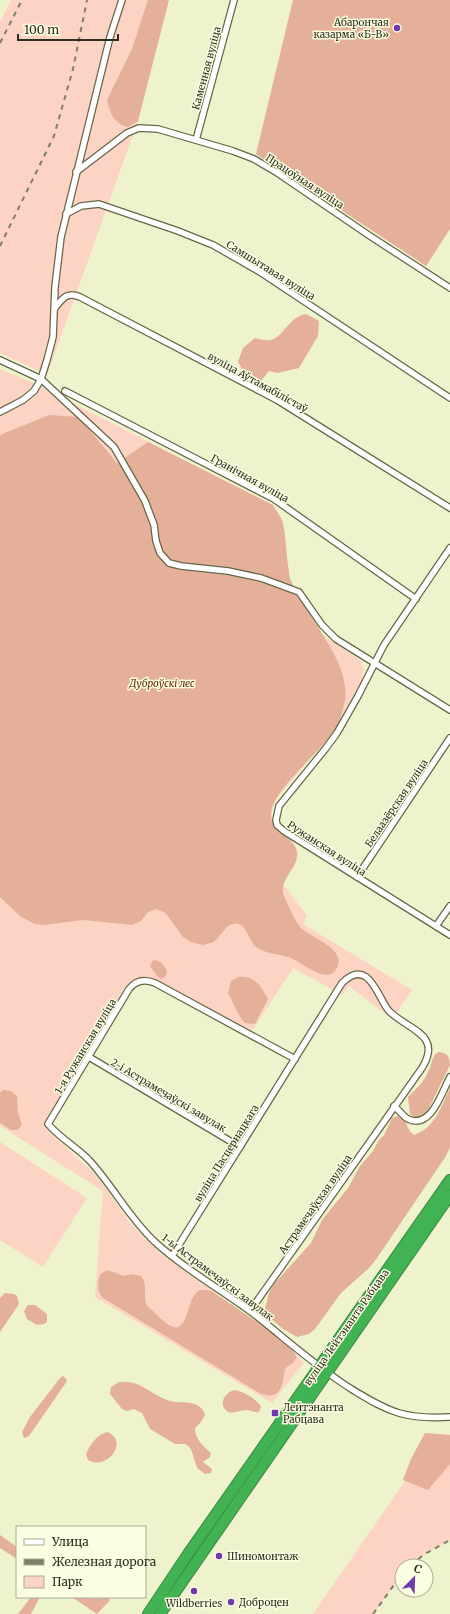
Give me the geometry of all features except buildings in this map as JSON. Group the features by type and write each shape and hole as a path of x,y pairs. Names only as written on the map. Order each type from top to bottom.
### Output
{"highway":[{"name":"вуліца Лейтэнанта Рабцава","path":"160,1614 450,1180"},
{"name":"вуліца Лейтэнанта Рабцава","path":"148,1614 188,1554 450,1195"}],"street":[{"path":"0,412 22,400 34,391 41,379 53,337 54,308 61,237 115,18 122,0"},
{"name":"Каменная вуліца","path":"196,140 234,0"},
{"name":"Працоўная вуліца","path":"76,172 126,133 139,128 158,128 238,153 276,172 450,288"},
{"name":"Самшытавая вуліца","path":"66,214 81,206 99,204 178,231 213,245 249,265 450,398"},
{"name":"вуліца Аўтамабілістаў","path":"54,308 66,295 72,294 80,297 277,400 450,508"},
{"path":"0,360 41,379 114,447 144,501 154,525 160,553 169,563 181,566 228,570 261,578 298,592 322,625 336,639 450,710"},
{"name":"Гранічная вуліца","path":"65,391 274,499 416,599"},
{"path":"374,663 384,645 450,548"},
{"name":"Ружанская вуліца","path":"374,663 358,696 337,733 279,806 276,815 277,824 280,829 450,935"},
{"name":"Белаазёрская вуліца","path":"356,877 450,738"},
{"path":"436,926 450,906"},
{"name":"вуліца Пасцернацкага","path":"172,1256 342,983 352,976 364,976 369,979 377,988 390,1012 418,1032"},
{"name":"1-я Ружанская вуліца","path":"48,1124 89,1058 129,989 136,982 150,981 155,983 295,1059"},
{"name":"Астрамечаўская вуліца","path":"250,1311 422,1068 428,1058 428,1043 418,1032"},
{"name":"2-і Астрамечаўскі завулак","path":"89,1058 240,1147"},
{"path":"394,1106 407,1118 418,1121 424,1120 432,1112 450,1077"},
{"name":"1-ы Астрамечаўскі завулак","path":"48,1124 97,1170 136,1223 155,1242 172,1256 250,1311 323,1370 365,1397 389,1409 401,1413 424,1417 450,1417"}],"green space":[{"path":"11,0 168,0 138,121 47,375 0,353 0,22"},
{"path":"148,0 169,0 138,121 128,127 123,126 116,121 107,100 132,49"},
{"path":"293,0 450,0 450,229 426,266 256,154"},
{"path":"306,314 319,321 318,336 299,368 278,373 269,371 260,382 244,373 238,362 243,348 255,338 271,340 276,338 291,322"},
{"name":"Дуброўскі лес","path":"0,369 31,382 273,505 283,522 290,580 322,635 360,660 364,670 360,687 337,726 277,798 273,806 271,816 275,826 292,842 298,853 297,860 283,884 307,916 303,924 412,990 392,1019 349,986 342,995 293,968 252,1031 153,978 136,978 123,990 45,1126 50,1133 96,1175 131,1224 161,1254 288,1345 304,1363 272,1403 95,1297 103,1191 0,1126"},
{"name":"Дуброўскі лес","path":"49,415 79,417 117,463 148,442 273,505 281,519 284,529 291,581 306,609 334,654 341,670 345,685 345,700 337,726 321,747 288,782 279,794 273,805 271,815 275,826 293,844 296,848 297,854 294,865 285,880 283,890 284,896 298,925 306,932 328,945 338,957 339,964 332,974 321,974 291,958 268,953 256,947 245,930 239,924 228,926 214,942 203,945 191,942 183,937 167,915 156,909 148,912 141,921 132,925 83,920 44,925 35,924 21,917 0,897 0,435"},
{"path":"153,960 164,965 167,972 165,977 161,979 157,976 150,966"},
{"path":"238,977 249,978 257,982 268,999 255,1024 245,1023 242,1020 228,993 231,981"},
{"path":"438,1052 444,1053 447,1056 450,1065 429,1108 424,1115 416,1118 410,1114 408,1097 424,1079 434,1056"},
{"path":"450,1088 450,1147 446,1156 377,1258 369,1268 341,1293 315,1329 309,1334 297,1337 283,1329 267,1315 265,1308 269,1293 274,1284 311,1243 322,1220 348,1188 360,1166 384,1135 392,1118 398,1116 404,1120 409,1130 414,1135 421,1132 436,1116"},
{"path":"3,1090 11,1091 17,1096 18,1113 22,1125 17,1130 11,1130 0,1123 0,1093"},
{"path":"0,1142 87,1198 43,1267 0,1240"},
{"path":"108,1270 124,1276 133,1274 141,1276 145,1284 145,1298 147,1306 163,1321 173,1327 178,1327 185,1320 193,1296 200,1290 208,1290 213,1292 259,1323 293,1350 296,1356 294,1362 285,1369 280,1389 274,1395 261,1394 103,1298 98,1290 100,1274"},
{"path":"5,1293 14,1294 17,1296 19,1304 0,1332 0,1298"},
{"path":"28,1305 35,1305 47,1314 47,1322 37,1325 27,1319 24,1311"},
{"path":"63,1376 67,1380 65,1384 29,1436 24,1438 22,1432 30,1417"},
{"path":"119,1382 134,1383 170,1401 189,1403 197,1405 201,1408 205,1415 195,1428 195,1432 200,1442 211,1453 210,1457 203,1462 212,1469 211,1473 205,1474 197,1468 191,1449 186,1444 175,1444 150,1429 142,1413 134,1409 127,1411 122,1409 110,1394 111,1387"},
{"path":"234,1390 253,1398 261,1407 259,1412 243,1410 231,1413 225,1410 223,1406 224,1398 227,1394"},
{"path":"107,1432 114,1436 116,1442 116,1448 113,1454 102,1462 88,1460 86,1454 92,1444 97,1437"},
{"path":"425,1433 450,1435 450,1540 420,1558 394,1558 394,1585 373,1614 313,1614 405,1481 403,1480 411,1459"},
{"path":"425,1433 450,1435 450,1464 428,1490 403,1480 411,1459"},
{"path":"0,1535 16,1546 16,1558 0,1548"},
{"path":"30,1598 39,1598 31,1614 18,1614"},
{"path":"73,1598 109,1598 110,1600 97,1614"}],"railway":[{"path":"0,43 22,0"},
{"path":"0,246 54,136 73,69 87,0"},
{"path":"420,1558 450,1540"},
{"path":"373,1614 394,1585"}],"place":[{"name":"Абарончая казарма «Б-В»","path":"397,28"},
{"name":"Лейтэнанта Рабцава","path":"275,1413"},
{"name":"Шиномонтаж","path":"219,1556"},
{"name":"Wildberries","path":"194,1591"},
{"name":"Доброцен","path":"231,1602"}]}
